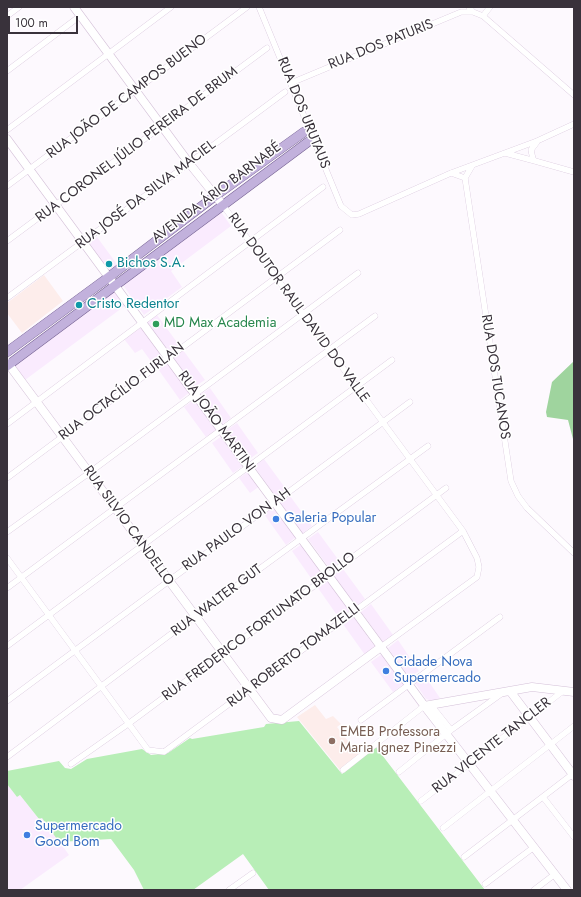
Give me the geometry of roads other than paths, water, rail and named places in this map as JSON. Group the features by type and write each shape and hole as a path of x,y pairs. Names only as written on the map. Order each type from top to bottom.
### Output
{"main road":[{"name":"AVENIDA ÁRIO BARNABÉ","path":"7,352 109,277 215,196 304,132"},
{"name":"AVENIDA ÁRIO BARNABÉ","path":"8,364 116,286 222,204 308,142"},
{"path":"286,146 292,148 291,154"}],"street":[{"path":"7,16 19,7"},
{"path":"7,130 171,7"},
{"name":"RUA JOÃO DE CAMPOS BUENO","path":"7,186 247,7"},
{"name":"RUA DOS URUTAUS","path":"259,7 341,206 352,215 359,214 451,174"},
{"path":"483,16 490,7"},
{"path":"471,9 483,16 574,95"},
{"name":"RUA DOS PATURIS","path":"291,83 471,9"},
{"path":"7,71 78,10"},
{"name":"RUA DOUTOR RAUL DAVID DO VALLE","path":"78,10 108,54 189,163 222,204 463,531 477,558 479,567 477,577 381,647"},
{"name":"RUA CORONEL JÚLIO PEREIRA DE BRUM","path":"7,241 266,48"},
{"name":"RUA JOSÉ DA SILVA MACIEL","path":"7,298 285,92"},
{"path":"451,174 537,142 574,124"},
{"name":"RUA JOÃO MARTINI","path":"7,139 381,647 409,684 449,732 470,763 567,890"},
{"path":"535,161 531,150 537,142"},
{"path":"505,153 574,172"},
{"path":"451,174 465,178 472,166"},
{"name":"RUA DOS TUCANOS","path":"465,178 511,481 518,496 527,508 574,553"},
{"path":"7,424 142,321 323,188"},
{"name":"RUA OCTACÍLIO FURLAN","path":"7,478 340,230"},
{"path":"7,532 358,274"},
{"path":"7,588 375,316"},
{"path":"7,646 48,614 392,360"},
{"name":"RUA SILVIO CANDELLO","path":"8,364 271,718 282,720 381,647"},
{"name":"RUA PAULO VON AH","path":"7,701 410,402"},
{"name":"RUA WALTER GUT","path":"7,757 195,616 428,446"},
{"name":"RUA FREDERICO FORTUNATO BROLLO","path":"71,764 128,724 446,488"},
{"name":"RUA ROBERTO TOMAZELLI","path":"7,558 148,750 164,752 463,531"},
{"path":"361,720 500,617"},
{"path":"343,770 428,705 532,687 574,692"},
{"name":"RUA VICENTE TANCLER","path":"421,801 563,691"},
{"path":"464,856 574,774 510,692"},
{"path":"399,772 501,693"},
{"path":"443,828 574,726"},
{"path":"543,797 574,837"},
{"path":"485,884 534,847"},
{"path":"229,890 253,873"},
{"path":"534,890 555,874"}],"place":[{"name":"Bichos S.A.","path":"109,264"},
{"name":"Cristo Redentor","path":"79,305"},
{"name":"MD Max Academia","path":"156,324"},
{"name":"Galeria Popular","path":"276,519"},
{"name":"Cidade Nova Supermercado","path":"386,671"},
{"name":"EMEB Professora Maria Ignez Pinezzi","path":"332,741"},
{"name":"Supermercado Good Bom","path":"27,835"}]}
